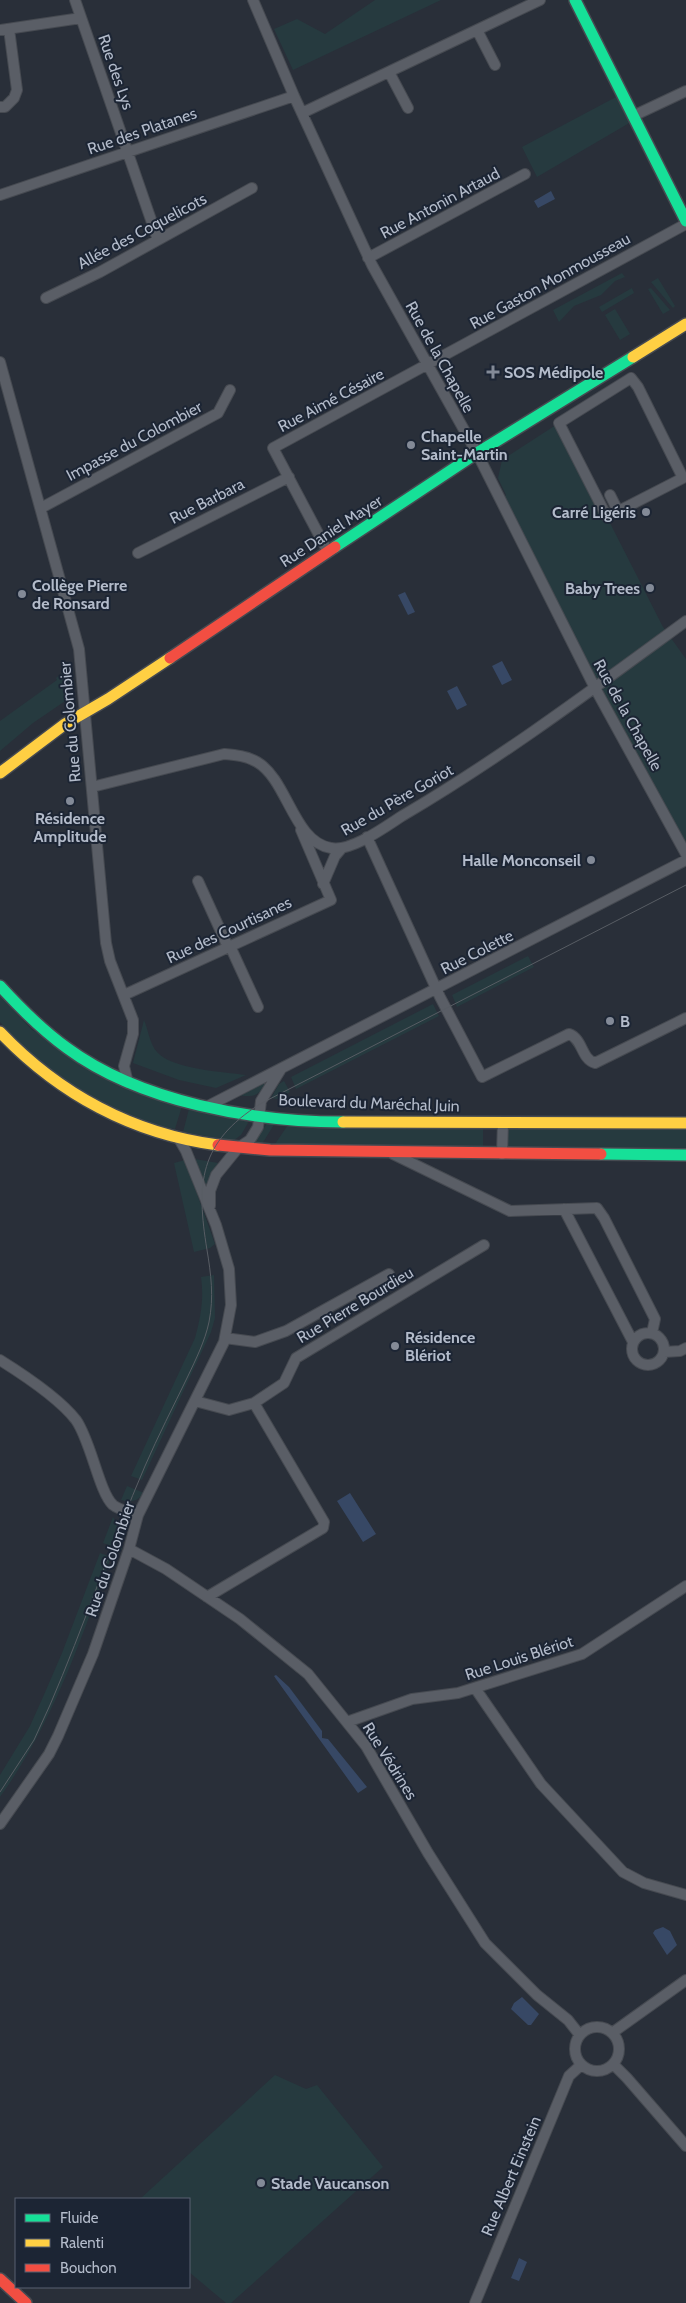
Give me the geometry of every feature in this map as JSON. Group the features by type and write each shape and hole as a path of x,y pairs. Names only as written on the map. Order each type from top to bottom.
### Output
{"main road":[{"path":"575,0 686,223"},
{"name":"Rue Daniel Mayer","path":"0,773 20,759 38,742 85,713 477,453 686,324"},
{"name":"Boulevard du Maréchal Juin","path":"0,986 28,1018 53,1039 89,1063 128,1083 185,1102 258,1114 332,1122 686,1124"},
{"path":"0,1032 45,1074 94,1106 128,1122 179,1139 238,1148 502,1154 686,1155"},
{"path":"0,2279 26,2303"}],"street":[{"name":"Rue des Lys","path":"75,0 158,240"},
{"name":"Rue de la Chapelle","path":"253,0 294,96 368,258 477,453 595,688 686,854"},
{"path":"302,113 540,0"},
{"path":"0,107 5,107 14,98 17,90 5,29 81,18"},
{"path":"477,30 495,65"},
{"path":"389,72 408,108"},
{"path":"633,116 686,91"},
{"name":"Rue des Platanes","path":"0,195 294,96"},
{"name":"Rue Antonin Artaud","path":"368,258 525,174"},
{"name":"Allée des Coquelicots","path":"46,298 158,240 252,188"},
{"name":"Rue Gaston Monmousseau","path":"428,366 686,223"},
{"name":"Rue du Colombier","path":"0,362 79,649 106,943 110,962 133,1020 133,1034 124,1066 128,1083"},
{"name":"Rue Aimé Césaire","path":"328,552 273,448 428,366"},
{"path":"631,378 638,386 684,473 683,478 607,517 605,512 559,423 631,378"},
{"name":"Impasse du Colombier","path":"41,508 218,413 230,390"},
{"path":"605,512 684,473"},
{"name":"Rue Barbara","path":"138,553 288,477"},
{"path":"610,495 616,507"},
{"name":"Rue du Père Goriot","path":"92,788 224,754 240,755 257,761 271,773 299,824 312,839 322,846 341,849 367,837 448,789 595,688 686,621"},
{"name":"Rue des Courtisanes","path":"124,995 331,900 299,824"},
{"path":"367,837 436,990 482,1077 569,1034 578,1039 588,1060 595,1063 686,1018"},
{"name":"Rue des Courtisanes","path":"323,884 335,856 341,849"},
{"name":"Rue Colette","path":"208,1106 686,860"},
{"path":"198,881 258,1006"},
{"name":"Rue Colette","path":"238,1148 250,1140 258,1127 261,1101 282,1069"},
{"path":"502,1154 503,1122"},
{"name":"Rue du Colombier","path":"0,1824 48,1754 58,1736 93,1654 129,1549 138,1515 225,1338 230,1305 229,1269 210,1210 186,1151 179,1139"},
{"name":"Rue du Colombier","path":"210,1210 210,1191 216,1175 238,1148"},
{"path":"390,1152 510,1211 596,1208 604,1218 655,1319 652,1333"},
{"path":"564,1209 633,1342"},
{"name":"Rue Pierre Bourdieu","path":"195,1401 229,1410 254,1403 284,1383 296,1358 484,1245"},
{"path":"225,1338 255,1342 286,1330 389,1274"},
{"path":"652,1333 663,1342 664,1352 662,1357 654,1364 643,1364 634,1358 633,1342 640,1334 652,1333"},
{"path":"664,1352 680,1351 686,1348"},
{"path":"0,1360 62,1405 75,1420 85,1437 107,1496 114,1505 138,1515"},
{"path":"207,1597 323,1528 324,1522 254,1403"},
{"name":"Rue Védrines","path":"129,1549 166,1569 246,1624 308,1674 347,1722 379,1767 428,1853 485,1942 537,1995 568,2020 579,2034"},
{"name":"Rue Louis Blériot","path":"347,1722 412,1699 449,1695 582,1654 686,1586"},
{"path":"475,1688 541,1784 623,1872 644,1883 686,1895"},
{"path":"612,2033 686,1980"},
{"path":"599,2026 612,2033 619,2045 617,2058 613,2064 607,2068 594,2071 581,2065 574,2053 574,2047 579,2034 599,2026"},
{"path":"613,2064 686,2146"},
{"name":"Rue Albert Einstein","path":"475,2303 569,2076 581,2065"}],"green space":[{"path":"375,0 441,0 293,70 274,29 297,19 325,34"},
{"path":"616,97 631,122 537,177 522,147"},
{"path":"622,273 625,277 615,281 601,295 574,306 559,322 553,310"},
{"path":"658,278 675,306 673,308 651,282"},
{"path":"632,288 634,293 602,312 599,307"},
{"path":"651,288 670,310 663,314 648,289"},
{"path":"615,309 630,334 620,340 605,315"},
{"path":"559,423 663,627 686,659 686,844 591,669 504,497 506,495 498,478 502,460"},
{"path":"62,673 70,678 71,697 33,723 0,751 0,721 57,680 56,678"},
{"path":"528,956 534,967 457,1007 452,995"},
{"path":"0,996 32,1030 182,1106 175,1129 145,1123 125,1115 66,1082 31,1053 0,1022"},
{"path":"433,1004 439,1016 296,1089 291,1077"},
{"path":"144,1020 153,1045 164,1058 198,1069 246,1075 216,1088 179,1080 133,1063"},
{"path":"269,1080 255,1095 234,1095"},
{"path":"284,1081 290,1092 277,1099 271,1098 279,1084"},
{"path":"189,1109 247,1120 248,1123 241,1135 233,1141 183,1132"},
{"path":"268,1122 275,1123 262,1144 254,1142"},
{"path":"288,1125 483,1128 483,1146 275,1144"},
{"path":"508,1129 686,1130 686,1148 508,1146"},
{"path":"195,1159 218,1163 212,1172 206,1191"},
{"path":"185,1160 215,1244 210,1248 194,1252 174,1163"},
{"path":"214,1275 215,1318 211,1332 142,1480 131,1476 195,1338 201,1308 201,1277"},
{"path":"127,1486 144,1493 134,1501 121,1500"},
{"path":"113,1517 121,1532 122,1550 103,1543"},
{"path":"100,1553 111,1557 64,1681 19,1769 0,1797 0,1775 30,1726 62,1653"},
{"name":"Stade Vaucanson","path":"275,2075 306,2089 317,2085 383,2167 231,2303 226,2303 190,2273 190,2198 141,2198"}],"water":[{"path":"551,191 555,199 538,208 534,201"},
{"path":"405,592 415,612 408,615 398,595"},
{"path":"502,661 512,680 502,685 492,666"},
{"path":"457,686 467,705 457,710 447,691"},
{"path":"350,1493 376,1534 363,1542 337,1501"},
{"path":"276,1675 289,1687 322,1731 322,1738 328,1739 367,1787 358,1793 276,1679 274,1676"},
{"path":"663,1927 670,1931 677,1945 667,1955 653,1933 655,1930"},
{"path":"522,1997 539,2014 531,2025 528,2025 511,2009 514,2003"},
{"path":"519,2258 527,2262 519,2281 511,2278"}],"tram line":[{"path":"0,1792 34,1740 50,1705 145,1466 194,1364 205,1336 211,1313 212,1295 202,1204 203,1185 206,1166 224,1134 260,1104 686,885"}],"traffic: fast":[{"path":"575,0 686,221"},
{"path":"335,547 477,453 633,357"},
{"path":"0,986 32,1019 67,1048 96,1067 128,1082 163,1095 236,1113 273,1118 343,1122"},
{"path":"601,1154 686,1155"}],"traffic: slow":[{"path":"633,357 686,324"},
{"path":"0,773 65,724 108,699 170,658"},
{"path":"0,1032 47,1074 99,1108 127,1121 156,1131 187,1140 218,1145"},
{"path":"343,1122 686,1123"}],"traffic: jam":[{"path":"170,658 335,547"},
{"path":"218,1145 270,1150 601,1154"},
{"path":"0,2279 26,2303"}],"place":[{"name":"SOS Médipole","path":"493,372"},
{"name":"Chapelle Saint-Martin","path":"411,445"},
{"name":"Carré Ligéris","path":"646,512"},
{"name":"Baby Trees","path":"650,588"},
{"name":"Collège Pierre de Ronsard","path":"22,594"},
{"name":"Résidence Amplitude","path":"70,801"},
{"name":"Halle Monconseil","path":"591,860"},
{"name":"B","path":"610,1021"},
{"name":"Résidence Blériot","path":"395,1346"},
{"name":"Stade Vaucanson","path":"261,2183"}]}
